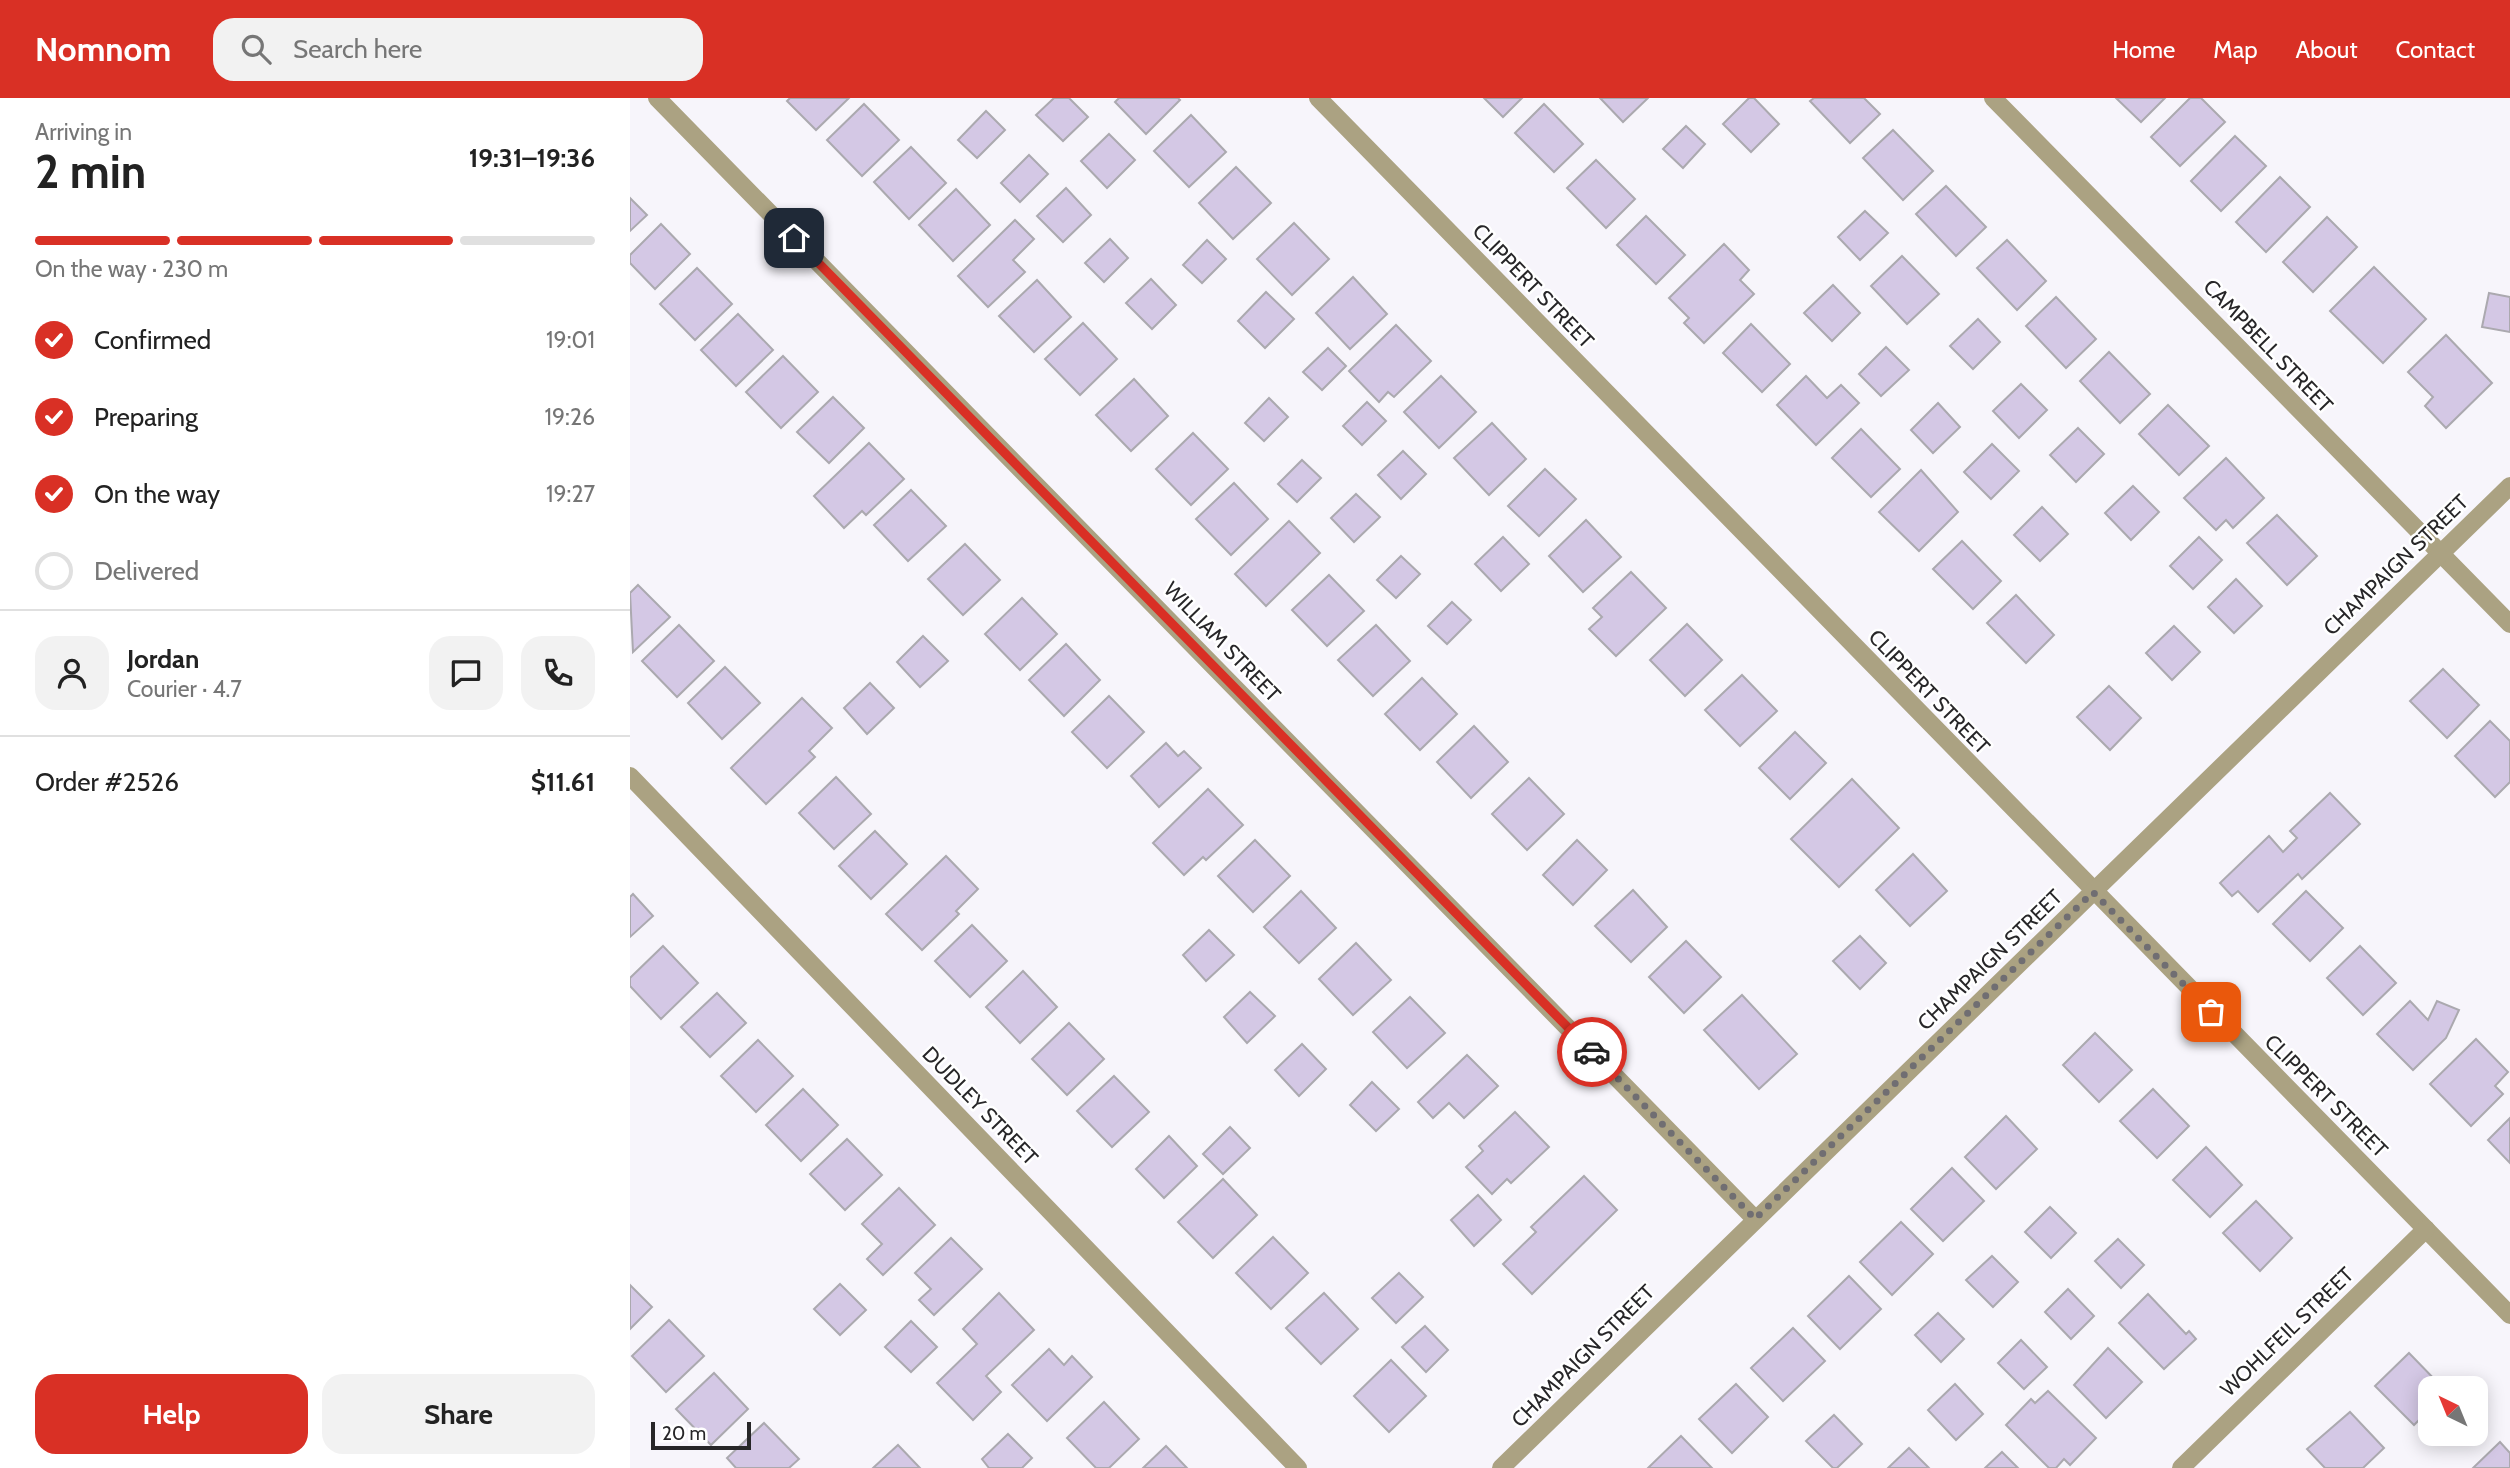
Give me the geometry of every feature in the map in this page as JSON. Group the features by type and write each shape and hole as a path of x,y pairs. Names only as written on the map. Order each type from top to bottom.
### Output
{"street":[{"name":"WILLIAM STREET","path":"657,98 1755,1219"},
{"name":"CLIPPERT STREET","path":"1318,98 2510,1315"},
{"name":"CAMPBELL STREET","path":"1993,98 2510,624"},
{"name":"CHAMPAIGN STREET","path":"1502,1468 2510,486"},
{"name":"DUDLEY STREET","path":"630,776 1298,1468"},
{"name":"WOHLFEIL STREET","path":"2181,1468 2426,1230"}],"building":[{"path":"790,98 849,98 816,130 787,101"},
{"path":"1054,98 1069,98 1088,117 1063,141 1036,115"},
{"path":"1119,98 1180,100 1146,134 1115,102"},
{"path":"1484,98 1522,98 1503,117"},
{"path":"1600,98 1648,98 1623,122"},
{"path":"1749,98 1754,98 1779,124 1751,152 1723,124"},
{"path":"1814,98 1864,98 1880,114 1850,143 1810,101"},
{"path":"2116,98 2165,98 2141,122"},
{"path":"2190,98 2201,98 2225,122 2180,166 2151,137"},
{"path":"864,104 899,140 862,176 827,140"},
{"path":"1544,104 1583,144 1554,172 1515,133"},
{"path":"986,111 1005,130 977,158 958,140"},
{"path":"1191,115 1226,152 1189,187 1154,151"},
{"path":"1686,126 1705,144 1683,168 1663,149"},
{"path":"1893,130 1933,171 1903,200 1863,158"},
{"path":"1109,134 1135,160 1107,188 1081,161"},
{"path":"2235,136 2266,166 2221,211 2191,181"},
{"path":"911,147 946,183 909,219 874,182"},
{"path":"1029,155 1048,174 1020,202 1001,183"},
{"path":"1596,160 1635,199 1606,228 1567,188"},
{"path":"1236,167 1271,203 1233,239 1199,203"},
{"path":"2280,177 2310,207 2266,252 2236,222"},
{"path":"1946,186 1986,227 1956,256 1916,214"},
{"path":"1066,188 1091,215 1063,242 1037,216"},
{"path":"956,189 990,225 953,261 919,225"},
{"path":"630,198 647,215 630,231"},
{"path":"1865,211 1888,233 1860,260 1838,237"},
{"path":"1646,216 1685,255 1656,284 1617,245"},
{"path":"2327,217 2357,247 2313,292 2283,262"},
{"path":"1015,220 1034,239 1013,260 1025,272 988,307 958,276"},
{"path":"1294,223 1329,259 1292,295 1257,259"},
{"path":"661,224 690,254 655,289 630,263 630,255"},
{"path":"1110,239 1128,258 1104,282 1085,263"},
{"path":"1207,240 1226,259 1202,283 1183,265"},
{"path":"2007,240 2046,281 2017,310 1977,268"},
{"path":"1724,244 1749,270 1740,280 1754,294 1704,343 1684,323 1689,318 1669,298"},
{"path":"1902,256 1939,294 1907,324 1871,286"},
{"path":"2374,267 2426,319 2383,363 2330,311"},
{"path":"697,268 732,304 695,340 660,304"},
{"path":"1353,277 1387,314 1350,349 1316,313"},
{"path":"1151,279 1176,305 1152,329 1126,303"},
{"path":"1037,280 1071,317 1034,352 999,316"},
{"path":"1833,285 1860,313 1832,341 1804,313"},
{"path":"1266,292 1294,319 1265,348 1238,321"},
{"path":"2489,293 2510,297 2510,332 2482,327"},
{"path":"2056,297 2096,339 2066,368 2026,326"},
{"path":"738,314 773,350 736,386 701,350"},
{"path":"1978,319 2000,342 1973,369 1950,346"},
{"path":"1083,323 1117,359 1080,395 1045,359"},
{"path":"1751,324 1790,364 1762,392 1723,353"},
{"path":"1396,325 1431,361 1394,397 1388,392 1379,402 1349,371"},
{"path":"2446,335 2492,383 2446,428 2425,406 2433,397 2408,372"},
{"path":"1886,347 1909,370 1881,396 1859,374"},
{"path":"1328,348 1346,366 1322,390 1303,372"},
{"path":"2109,352 2150,394 2120,423 2080,381"},
{"path":"783,356 818,392 781,428 746,392"},
{"path":"1441,376 1476,412 1439,448 1404,412"},
{"path":"1806,376 1827,398 1841,385 1859,403 1816,445 1777,405"},
{"path":"1134,379 1168,416 1131,451 1096,415"},
{"path":"2021,384 2047,410 2019,438 1993,411"},
{"path":"833,397 864,428 829,463 797,432"},
{"path":"1269,398 1288,417 1264,441 1245,423"},
{"path":"1367,402 1386,421 1362,445 1343,426"},
{"path":"1938,403 1960,427 1933,453 1911,430"},
{"path":"2168,405 2209,446 2179,475 2139,434"},
{"path":"1492,423 1526,459 1489,495 1454,458"},
{"path":"2078,428 2104,454 2076,482 2050,455"},
{"path":"1861,429 1900,469 1871,497 1832,458"},
{"path":"1193,433 1228,469 1191,505 1156,469"},
{"path":"869,443 904,479 866,515 862,511 844,528 814,496"},
{"path":"1992,444 2019,471 1991,499 1964,472"},
{"path":"1403,451 1426,474 1401,499 1378,475"},
{"path":"2226,458 2264,498 2233,528 2226,520 2216,530 2184,498"},
{"path":"1302,460 1321,478 1297,502 1278,484"},
{"path":"1545,469 1576,499 1539,536 1508,506"},
{"path":"1921,470 1958,512 1919,551 1879,512"},
{"path":"1234,483 1268,519 1231,555 1196,519"},
{"path":"2133,486 2159,512 2131,540 2105,513"},
{"path":"911,490 946,526 908,561 874,525"},
{"path":"1356,494 1380,517 1354,542 1331,518"},
{"path":"2042,507 2068,534 2040,561 2014,535"},
{"path":"2277,515 2317,556 2287,585 2247,543"},
{"path":"1586,520 1621,557 1583,592 1549,556"},
{"path":"1289,521 1320,553 1266,606 1235,574"},
{"path":"1503,537 1529,564 1501,591 1475,564"},
{"path":"2199,537 2222,560 2193,589 2170,566"},
{"path":"1962,541 2001,581 1973,609 1933,569"},
{"path":"965,544 1000,580 963,615 928,579"},
{"path":"1401,556 1420,574 1396,598 1377,580"},
{"path":"1631,572 1666,608 1616,656 1589,629 1602,617 1593,608"},
{"path":"1329,575 1364,611 1327,646 1292,610"},
{"path":"2236,579 2262,606 2234,633 2208,607"},
{"path":"638,585 670,617 633,652 630,593"},
{"path":"2016,595 2054,635 2026,663 1987,623"},
{"path":"1022,598 1057,634 1020,670 985,634"},
{"path":"1452,602 1471,620 1447,644 1428,626"},
{"path":"1687,624 1722,660 1685,696 1650,660"},
{"path":"679,625 714,661 677,697 642,661"},
{"path":"1376,625 1410,661 1373,696 1338,660"},
{"path":"2174,626 2200,652 2172,680 2146,653"},
{"path":"923,636 948,661 920,687 897,662"},
{"path":"1066,644 1100,680 1064,716 1029,680"},
{"path":"725,667 760,703 722,739 688,703"},
{"path":"2443,669 2479,705 2447,738 2410,701"},
{"path":"1742,675 1777,711 1740,746 1705,710"},
{"path":"1422,678 1457,714 1420,750 1385,714"},
{"path":"870,683 894,708 867,734 844,708"},
{"path":"2109,686 2141,718 2110,750 2077,717"},
{"path":"1109,696 1144,732 1107,768 1072,732"},
{"path":"802,698 832,728 809,751 815,757 766,804 731,768"},
{"path":"2490,721 2510,741 2510,782 2495,797 2455,756"},
{"path":"1474,726 1508,762 1471,798 1437,762"},
{"path":"1795,732 1826,763 1790,799 1759,768"},
{"path":"1166,743 1178,756 1184,751 1201,768 1159,807 1131,776"},
{"path":"836,777 871,814 834,849 799,813"},
{"path":"1529,778 1564,814 1527,850 1492,814"},
{"path":"1852,779 1899,828 1839,887 1791,839"},
{"path":"1208,789 1243,825 1206,860 1203,857 1184,875 1153,843"},
{"path":"2330,793 2360,824 2302,879 2298,874 2258,912 2238,891 2232,896 2220,883 2269,836 2283,852 2297,838 2290,831"},
{"path":"875,831 907,864 871,899 839,866"},
{"path":"1255,840 1290,876 1253,912 1218,876"},
{"path":"1577,840 1607,870 1573,905 1543,875"},
{"path":"1913,854 1947,891 1910,926 1876,890"},
{"path":"946,856 978,889 956,911 959,914 922,950 886,914"},
{"path":"1633,890 1667,927 1631,962 1595,926"},
{"path":"1301,891 1336,928 1299,963 1264,927"},
{"path":"2306,891 2343,928 2310,961 2273,924"},
{"path":"633,894 653,916 630,937 630,897"},
{"path":"972,925 1007,961 970,997 935,961"},
{"path":"1209,930 1234,955 1206,981 1183,955"},
{"path":"1860,936 1886,963 1860,989 1833,961"},
{"path":"1686,941 1721,977 1684,1013 1649,977"},
{"path":"1356,943 1391,980 1353,1015 1319,979"},
{"path":"663,946 698,983 661,1019 630,986 630,978"},
{"path":"2360,946 2396,983 2363,1015 2327,978"},
{"path":"1023,971 1057,1007 1020,1043 986,1007"},
{"path":"1250,992 1275,1016 1247,1043 1224,1017"},
{"path":"717,993 746,1023 710,1057 681,1027"},
{"path":"1742,995 1797,1054 1759,1089 1704,1030"},
{"path":"1410,997 1445,1033 1407,1068 1373,1032"},
{"path":"2410,1001 2428,1020 2437,1001 2459,1010 2446,1038 2413,1070 2377,1034"},
{"path":"1069,1023 1104,1059 1067,1095 1032,1059"},
{"path":"2095,1033 2132,1070 2099,1102 2063,1065"},
{"path":"2476,1039 2508,1072 2495,1086 2503,1094 2471,1126 2430,1084"},
{"path":"758,1040 793,1076 756,1112 721,1076"},
{"path":"1302,1044 1326,1069 1299,1096 1275,1070"},
{"path":"1467,1055 1498,1086 1464,1118 1449,1103 1433,1118 1418,1102"},
{"path":"1114,1076 1149,1112 1112,1147 1077,1111"},
{"path":"1372,1082 1399,1109 1376,1131 1350,1105"},
{"path":"803,1089 838,1125 801,1161 766,1125"},
{"path":"2153,1089 2189,1126 2157,1158 2120,1121"},
{"path":"1515,1112 1549,1147 1511,1183 1507,1179 1492,1194 1466,1167 1483,1151 1479,1146"},
{"path":"2006,1116 2037,1149 1996,1189 1965,1157"},
{"path":"2510,1118 2510,1163 2488,1140"},
{"path":"1230,1127 1250,1148 1223,1174 1203,1154"},
{"path":"1169,1136 1197,1166 1164,1198 1136,1169"},
{"path":"847,1139 882,1175 845,1210 810,1174"},
{"path":"2206,1147 2242,1185 2210,1217 2173,1180"},
{"path":"1952,1168 1984,1201 1943,1241 1911,1209"},
{"path":"1584,1176 1617,1210 1532,1294 1503,1264 1536,1232 1531,1227"},
{"path":"1223,1179 1257,1215 1213,1258 1178,1222"},
{"path":"899,1188 935,1225 883,1275 867,1259 882,1244 862,1224"},
{"path":"1478,1195 1501,1220 1474,1246 1451,1220"},
{"path":"2256,1201 2292,1238 2260,1271 2223,1233"},
{"path":"2050,1207 2076,1233 2051,1258 2025,1232"},
{"path":"1901,1222 1933,1254 1892,1295 1860,1262"},
{"path":"1273,1237 1308,1273 1271,1309 1236,1273"},
{"path":"951,1238 982,1269 934,1315 919,1300 931,1289 915,1273"},
{"path":"2118,1239 2144,1265 2121,1288 2095,1261"},
{"path":"1992,1256 2018,1282 1993,1307 1966,1280"},
{"path":"1399,1273 1423,1297 1396,1323 1372,1298"},
{"path":"1849,1276 1881,1309 1840,1349 1808,1316"},
{"path":"840,1284 866,1310 840,1335 814,1309"},
{"path":"630,1285 652,1307 630,1329"},
{"path":"2068,1289 2094,1316 2071,1339 2045,1312"},
{"path":"999,1293 1034,1330 986,1376 1001,1392 973,1420 937,1383 977,1344 963,1329"},
{"path":"1324,1293 1358,1329 1321,1364 1286,1328"},
{"path":"2148,1294 2186,1334 2189,1331 2196,1339 2164,1369 2119,1323"},
{"path":"1938,1313 1964,1339 1941,1362 1915,1335"},
{"path":"669,1320 704,1356 666,1392 632,1356"},
{"path":"911,1321 937,1347 911,1372 885,1347"},
{"path":"1425,1326 1448,1350 1426,1372 1402,1347"},
{"path":"1793,1328 1825,1361 1783,1401 1751,1368"},
{"path":"2021,1340 2047,1367 2024,1389 1998,1363"},
{"path":"2108,1348 2142,1382 2106,1418 2074,1385"},
{"path":"1049,1349 1064,1365 1072,1356 1092,1377 1047,1421 1012,1385"},
{"path":"2409,1353 2431,1376 2418,1376 2418,1421 2414,1425 2375,1386"},
{"path":"1391,1360 1426,1396 1389,1432 1354,1396"},
{"path":"714,1373 748,1409 711,1445 676,1409"},
{"path":"1736,1384 1768,1417 1732,1453 1699,1419"},
{"path":"1955,1384 1983,1414 1956,1440 1928,1410"},
{"path":"2048,1391 2096,1438 2070,1465 2064,1459 2056,1468 2049,1468 2006,1425 2031,1399 2035,1403"},
{"path":"1104,1402 1139,1439 1109,1468 1096,1468 1067,1438"},
{"path":"2350,1412 2384,1448 2363,1468 2325,1468 2307,1449"},
{"path":"1834,1415 1862,1444 1837,1468 1833,1468 1806,1441"},
{"path":"764,1423 799,1459 789,1468 736,1468 727,1458"},
{"path":"1008,1434 1032,1458 1022,1468 989,1468 982,1459"},
{"path":"1681,1436 1712,1468 1648,1468"},
{"path":"2500,1442 2510,1453 2510,1468 2473,1468"},
{"path":"898,1445 920,1468 873,1468"},
{"path":"1166,1446 1187,1468 1143,1468"},
{"path":"1909,1448 1929,1468 1888,1468"},
{"path":"2002,1452 2018,1468 1985,1468"}],"way so far":[{"path":"1592,1052 1755,1219 2093,892 2211,1012"}],"route":[{"path":"794,238 1592,1052"}]}
